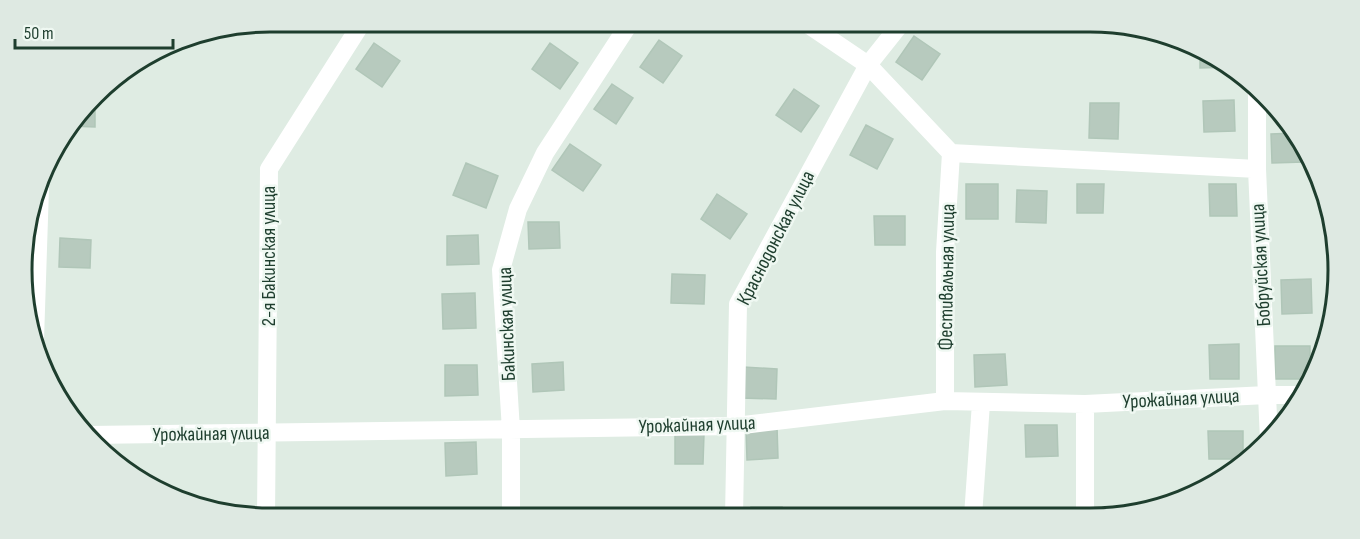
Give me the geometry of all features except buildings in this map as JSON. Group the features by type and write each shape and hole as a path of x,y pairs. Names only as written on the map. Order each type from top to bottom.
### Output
{"street":[{"name":"2-я Бакинская улица","path":"266,508 269,169 356,32"},
{"name":"Бакинская улица","path":"511,508 511,430 501,270 518,208 545,153 624,32"},
{"path":"819,32 868,65 951,153 1257,169"},
{"name":"Краснодонская улица","path":"734,508 738,304 868,65 894,32"},
{"name":"Бобруйская улица","path":"1257,99 1257,169 1269,426"},
{"name":"Фестивальная улица","path":"945,400 945,252 951,153"},
{"path":"36,315 39,211"},
{"name":"Урожайная улица","path":"98,435 735,426 945,400 981,403 1085,404 1292,395"},
{"path":"974,508 981,403"},
{"path":"1085,404 1085,508"}]}
